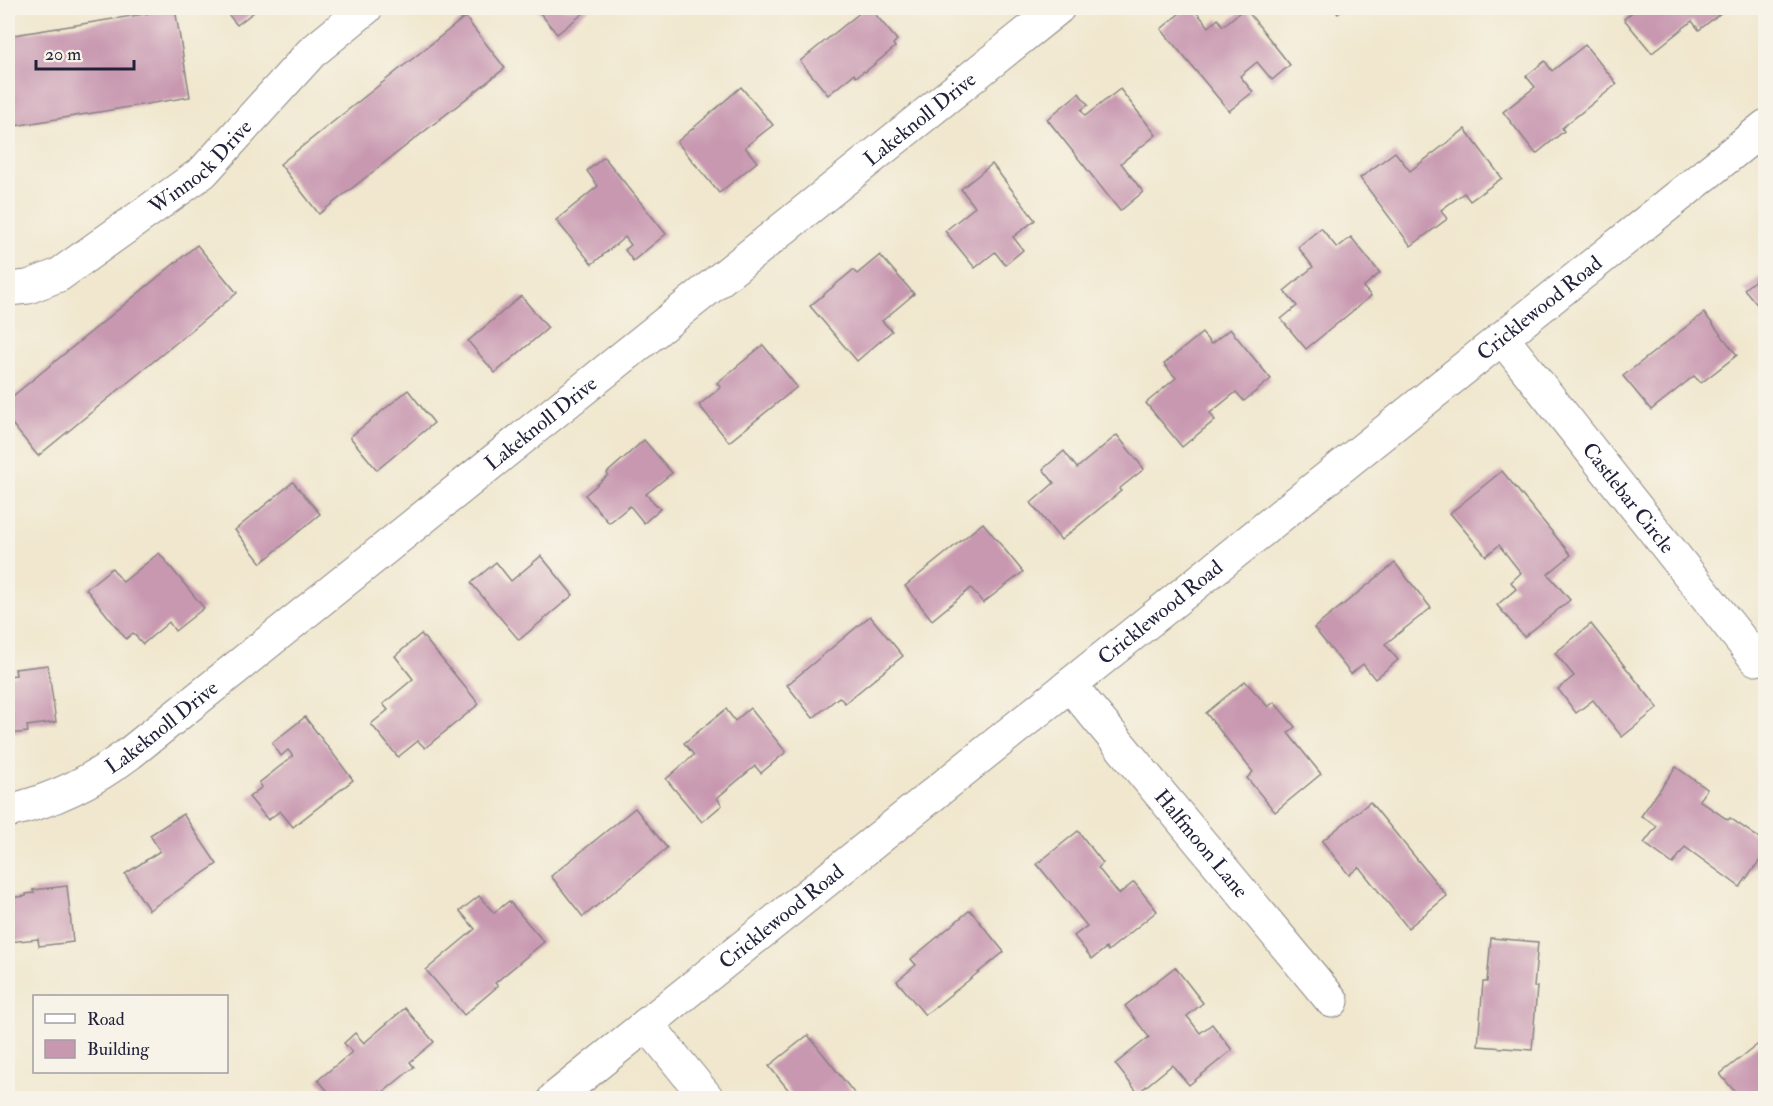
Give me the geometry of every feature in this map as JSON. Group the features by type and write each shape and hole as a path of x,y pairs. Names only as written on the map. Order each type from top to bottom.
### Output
{"street":[{"name":"Winnock Drive","path":"9,289 28,287 59,275 203,172 311,53 366,8"},
{"name":"Lakeknoll Drive","path":"8,811 66,792 119,762 1058,8"},
{"name":"Cricklewood Road","path":"555,1098 1766,126"},
{"name":"Castlebar Circle","path":"1502,338 1756,659"},
{"name":"Halfmoon Lane","path":"1070,685 1332,1001"},
{"path":"647,1024 706,1098"}],"building":[{"path":"223,8 259,8 237,25"},
{"path":"536,8 590,8 557,34"},
{"path":"866,8 870,8 897,40 893,44 895,47 865,72 856,77 854,74 828,95 800,61"},
{"path":"1186,8 1193,8 1209,27 1218,19 1223,26 1245,8 1290,65 1272,80 1257,62 1240,76 1253,92 1229,111 1161,29"},
{"path":"1333,8 1345,8 1338,14"},
{"path":"1637,8 1727,8 1699,30 1692,21 1652,53 1624,19"},
{"path":"175,9 190,97 8,127 8,36"},
{"path":"465,17 505,68 319,214 280,164"},
{"path":"1585,45 1617,84 1562,128 1564,131 1536,154 1503,112 1535,87 1526,76 1545,61 1552,71"},
{"path":"741,87 773,125 745,147 757,162 719,193 677,142"},
{"path":"1120,89 1156,135 1121,163 1143,192 1120,211 1047,119 1079,93 1088,105 1081,110 1085,116"},
{"path":"1465,129 1502,178 1470,201 1464,193 1441,210 1447,219 1411,246 1360,178 1395,152 1410,171"},
{"path":"604,157 666,234 633,261 625,250 631,245 625,237 592,264 556,220 598,186 587,171"},
{"path":"992,164 1035,220 1013,237 1023,250 1005,265 995,252 975,268 945,231 975,207 961,189"},
{"path":"1321,228 1337,248 1351,237 1380,273 1363,287 1371,296 1306,349 1281,319 1297,306 1284,291 1313,267 1298,247"},
{"path":"197,245 237,293 38,456 8,419 8,400"},
{"path":"880,255 914,294 882,321 892,331 857,361 810,306 853,270 857,274"},
{"path":"1766,272 1766,315 1744,289"},
{"path":"521,296 548,328 495,373 468,341"},
{"path":"1704,313 1737,355 1701,383 1694,376 1651,410 1623,376"},
{"path":"1230,329 1271,379 1244,401 1236,392 1210,413 1215,420 1182,447 1146,403 1176,378 1164,364 1202,333 1211,344"},
{"path":"763,345 797,387 729,442 699,405 721,387 717,383"},
{"path":"408,390 434,423 377,470 350,437"},
{"path":"1117,435 1144,469 1061,540 1031,503 1054,483 1043,469 1064,451 1077,468"},
{"path":"644,440 672,473 646,494 660,509 644,523 630,506 609,523 585,495"},
{"path":"1502,471 1571,555 1548,574 1570,600 1524,637 1497,605 1516,589 1511,582 1521,573 1499,545 1486,556 1450,513"},
{"path":"293,482 320,514 261,563 235,530"},
{"path":"983,523 1023,572 983,603 971,588 932,620 905,586"},
{"path":"159,553 204,608 175,631 169,622 143,644 133,633 126,639 86,589 112,568 123,582"},
{"path":"541,556 573,595 519,640 471,583 496,562 511,581"},
{"path":"1395,563 1431,608 1385,644 1398,660 1375,679 1363,664 1351,674 1314,628"},
{"path":"870,616 903,656 845,703 839,697 813,718 787,685"},
{"path":"1591,624 1658,708 1622,737 1593,700 1576,713 1558,689 1574,676 1555,653"},
{"path":"421,634 479,704 425,748 418,741 398,757 371,724 388,710 383,704 413,679 395,656"},
{"path":"48,665 56,722 27,726 28,732 8,734 8,676 16,675 15,669"},
{"path":"1245,681 1268,707 1274,702 1295,727 1288,733 1321,774 1275,812 1247,778 1253,772 1206,713"},
{"path":"750,708 786,752 761,773 755,766 717,798 722,805 702,822 666,779 694,755 684,743 726,709 735,721"},
{"path":"305,717 353,780 293,827 280,811 268,820 249,797 262,787 259,783 293,756 288,750 281,756 272,743"},
{"path":"1676,767 1707,789 1699,800 1766,843 1766,852 1740,887 1685,847 1673,864 1644,843 1657,826 1641,816"},
{"path":"1370,802 1447,896 1408,928 1359,867 1349,875 1322,841"},
{"path":"635,808 667,848 583,917 551,876"},
{"path":"183,814 217,864 149,910 125,874 160,851 150,835"},
{"path":"1078,831 1103,863 1098,868 1119,894 1134,882 1157,911 1108,951 1106,948 1092,959 1074,936 1087,926 1037,864"},
{"path":"67,886 73,942 39,946 38,939 8,942 8,898 26,896 26,894 34,893 33,890"},
{"path":"479,896 494,913 509,901 544,942 495,983 498,986 464,1015 426,970 475,929 460,911"},
{"path":"970,910 1004,952 925,1015 897,981 916,965 911,959"},
{"path":"1491,938 1538,942 1532,1050 1478,1046 1483,982 1487,982"},
{"path":"1175,967 1203,1003 1187,1016 1200,1033 1212,1024 1232,1050 1189,1085 1172,1065 1138,1093 1115,1064 1149,1037 1125,1006"},
{"path":"405,1008 434,1042 410,1062 414,1067 381,1094 379,1091 369,1098 334,1098 318,1080 352,1052 344,1043 355,1033 364,1043"},
{"path":"808,1035 858,1098 795,1098 769,1066"},
{"path":"1766,1038 1766,1098 1740,1098 1720,1074"}]}
